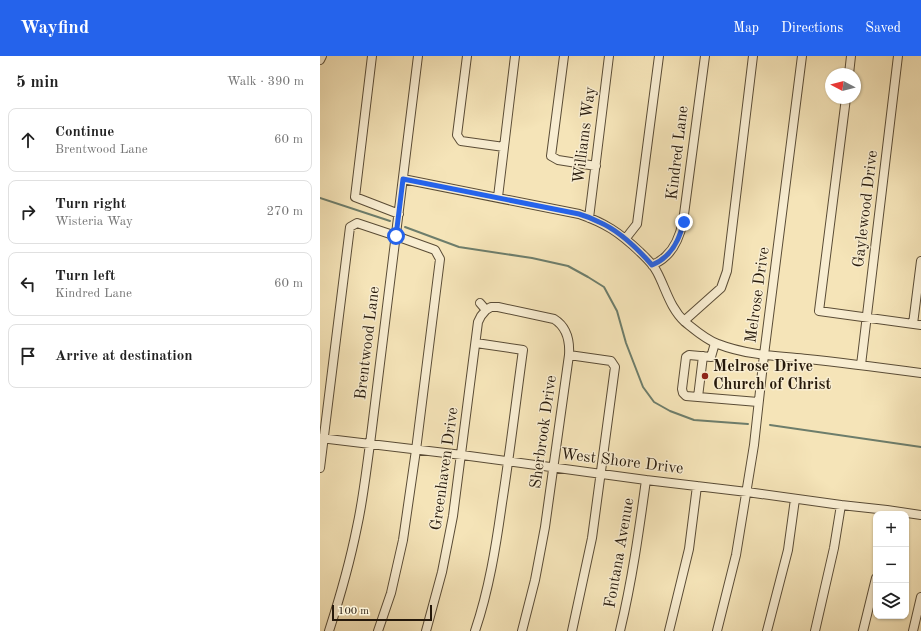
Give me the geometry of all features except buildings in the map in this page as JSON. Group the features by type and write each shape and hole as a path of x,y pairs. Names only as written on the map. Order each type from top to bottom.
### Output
{"street":[{"path":"320,60 322,56"},
{"path":"372,56 355,197 399,214"},
{"name":"Brentwood Lane","path":"328,631 346,574 362,500 418,56"},
{"path":"467,56 457,135 461,141 504,147"},
{"path":"498,197 515,56"},
{"path":"564,56 551,156 558,160 596,166"},
{"name":"Williams Way","path":"589,218 609,56"},
{"path":"626,238 637,224 659,56"},
{"name":"Kindred Lane","path":"652,265 665,257 674,247 684,222 705,56"},
{"path":"684,321 721,288 727,271 754,56"},
{"name":"Melrose Drive","path":"717,631 736,555 754,445 758,402 802,56"},
{"path":"850,68 851,56"},
{"name":"Gaylewood Drive","path":"861,365 898,56"},
{"path":"845,104 820,311 917,325 921,261"},
{"path":"403,179 579,214 609,227 626,238 652,265 657,272 667,296 684,321 715,343 738,350 764,355 921,373"},
{"path":"320,468 322,438 350,227 357,223 435,250 440,259 416,450 402,540 391,593 378,631"},
{"path":"480,303 486,310"},
{"name":"Sherbrook Drive","path":"486,310 492,307 498,307 554,319 564,327 567,333 569,346 544,535 535,580 522,631"},
{"name":"Greenhaven Drive","path":"426,631 448,544 453,516 478,322 486,310"},
{"path":"476,343 523,350 496,544 482,612 476,631"},
{"path":"715,343 711,357 690,355 686,357 682,389 684,395 758,402"},
{"path":"569,355 611,361 615,367 592,538 572,631"},
{"path":"698,397 703,356"},
{"name":"West Shore Drive","path":"322,438 746,492 880,511"},
{"name":"Fontana Avenue","path":"620,631 628,601 646,480"},
{"path":"669,631 689,550 697,486"},
{"path":"767,631 788,550 795,499"},
{"path":"815,631 834,548 841,505"},
{"name":"West Shore Drive","path":"909,514 921,515"},
{"path":"863,631 875,583"},
{"path":"912,631 921,596"}],"waterway":[{"path":"320,198 390,221"},
{"path":"405,227 459,247 532,258 568,266 588,277 604,287 617,311 626,343 643,387 654,402 670,411 694,420 748,424"},
{"path":"770,425 921,447"}],"place":[{"name":"Melrose Drive Church of Christ","path":"705,376"}],"route":[{"path":"396,236 403,179 579,214 609,227 626,238 652,265 665,257 674,247 684,222"}]}
